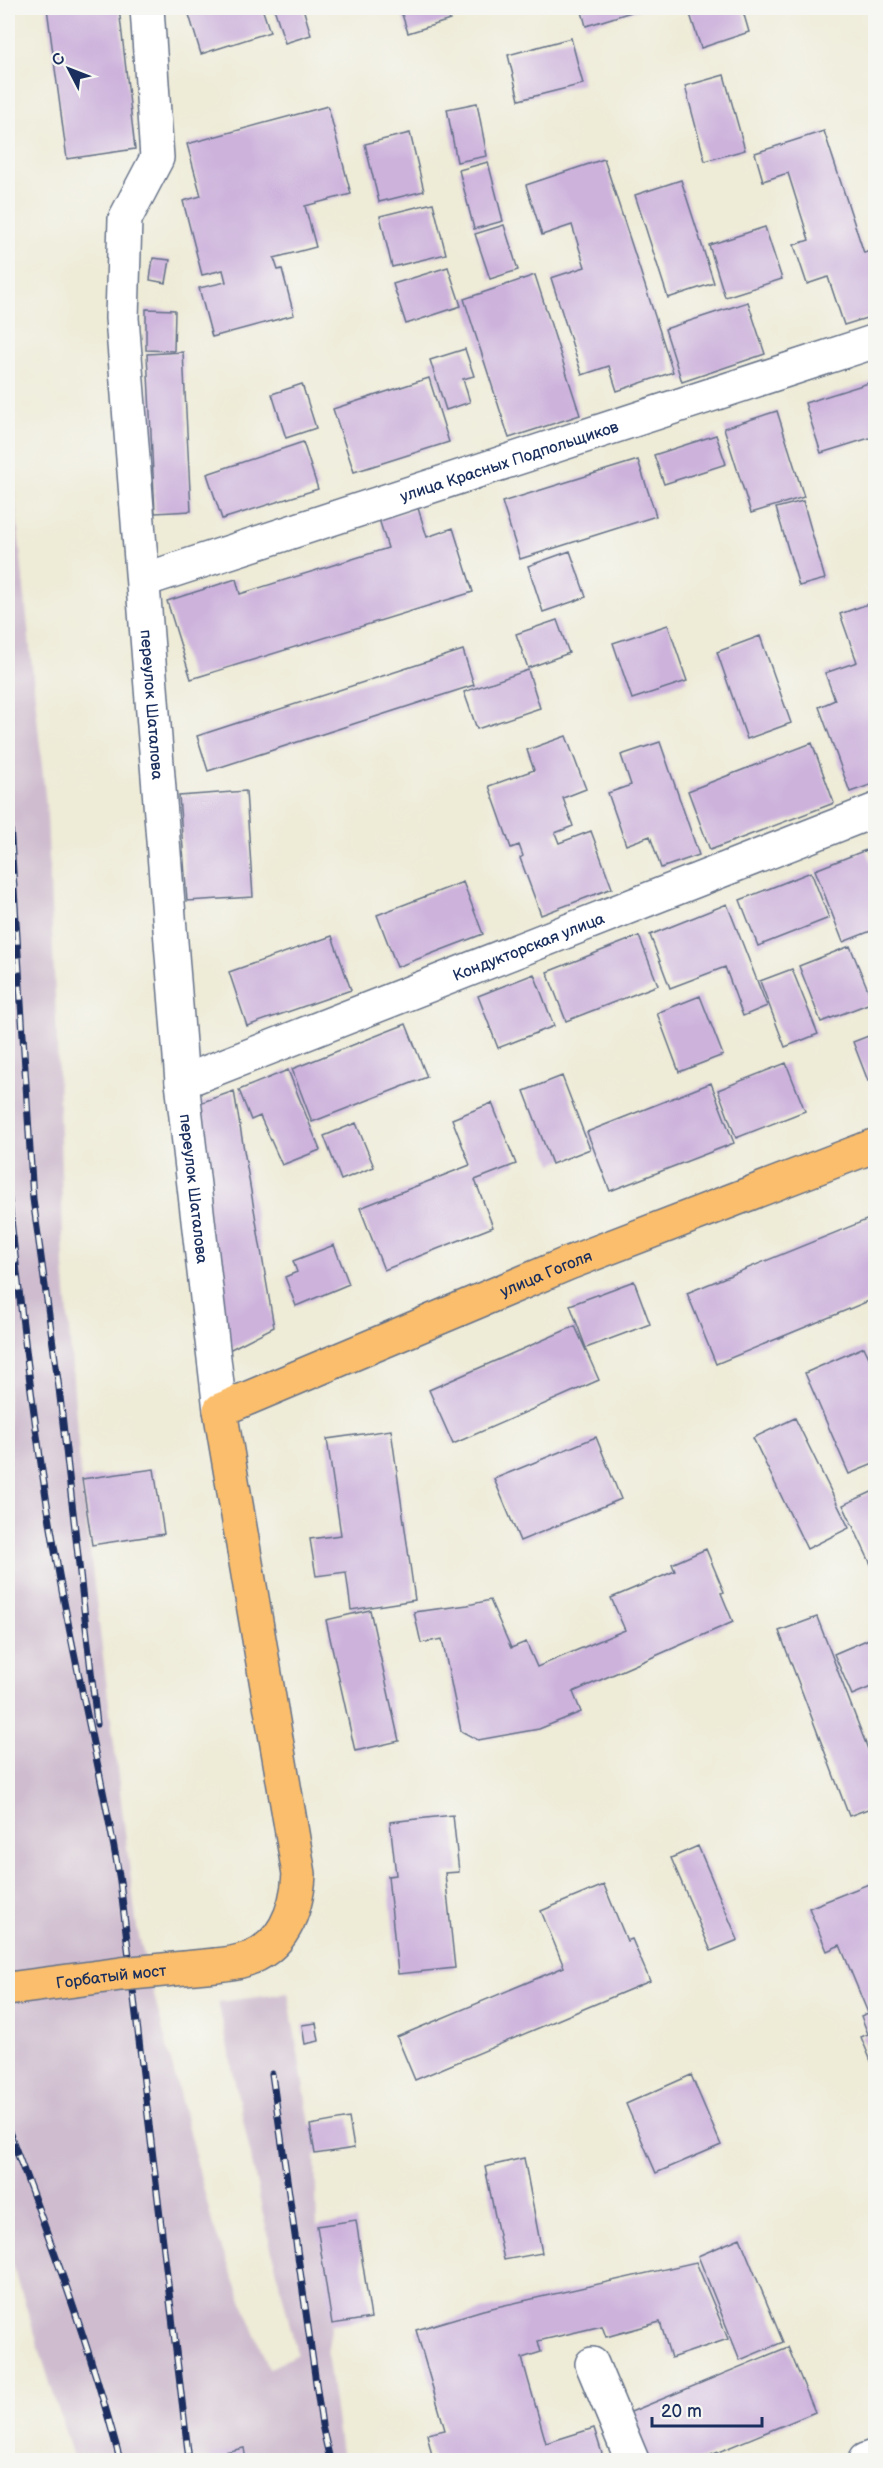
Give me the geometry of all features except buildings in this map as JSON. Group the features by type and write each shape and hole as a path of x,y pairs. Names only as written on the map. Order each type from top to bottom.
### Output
{"main road":[{"name":"улица Гоголя","path":"220,1410 569,1263 876,1145"},
{"name":"Горбатый мост","path":"8,1989 246,1960 263,1950 283,1933 295,1901 299,1874 220,1410"}],"street":[{"name":"переулок Шаталова","path":"147,8 157,158 124,219 122,318 182,1082 220,1410"},
{"name":"улица Красных Подпольщиков","path":"144,580 876,341"},
{"name":"Кондукторская улица","path":"182,1082 876,810"},
{"path":"592,2364 632,2460"},
{"path":"865,2460 876,2456"}],"shaded area":[{"path":"8,430 47,815 64,1266 81,1480 137,1928 213,2226 269,2369 297,2354 264,2219 218,2002 288,1993 315,2154 317,2226 332,2324 327,2353 342,2460 74,2460 8,2249"}],"railway":[{"path":"8,790 33,1199 59,1388 97,1724"},
{"path":"8,1193 49,1517 120,1881 189,2460"},
{"path":"272,2074 322,2425 330,2460"},
{"path":"8,2129 68,2293 96,2376 120,2460"}]}
